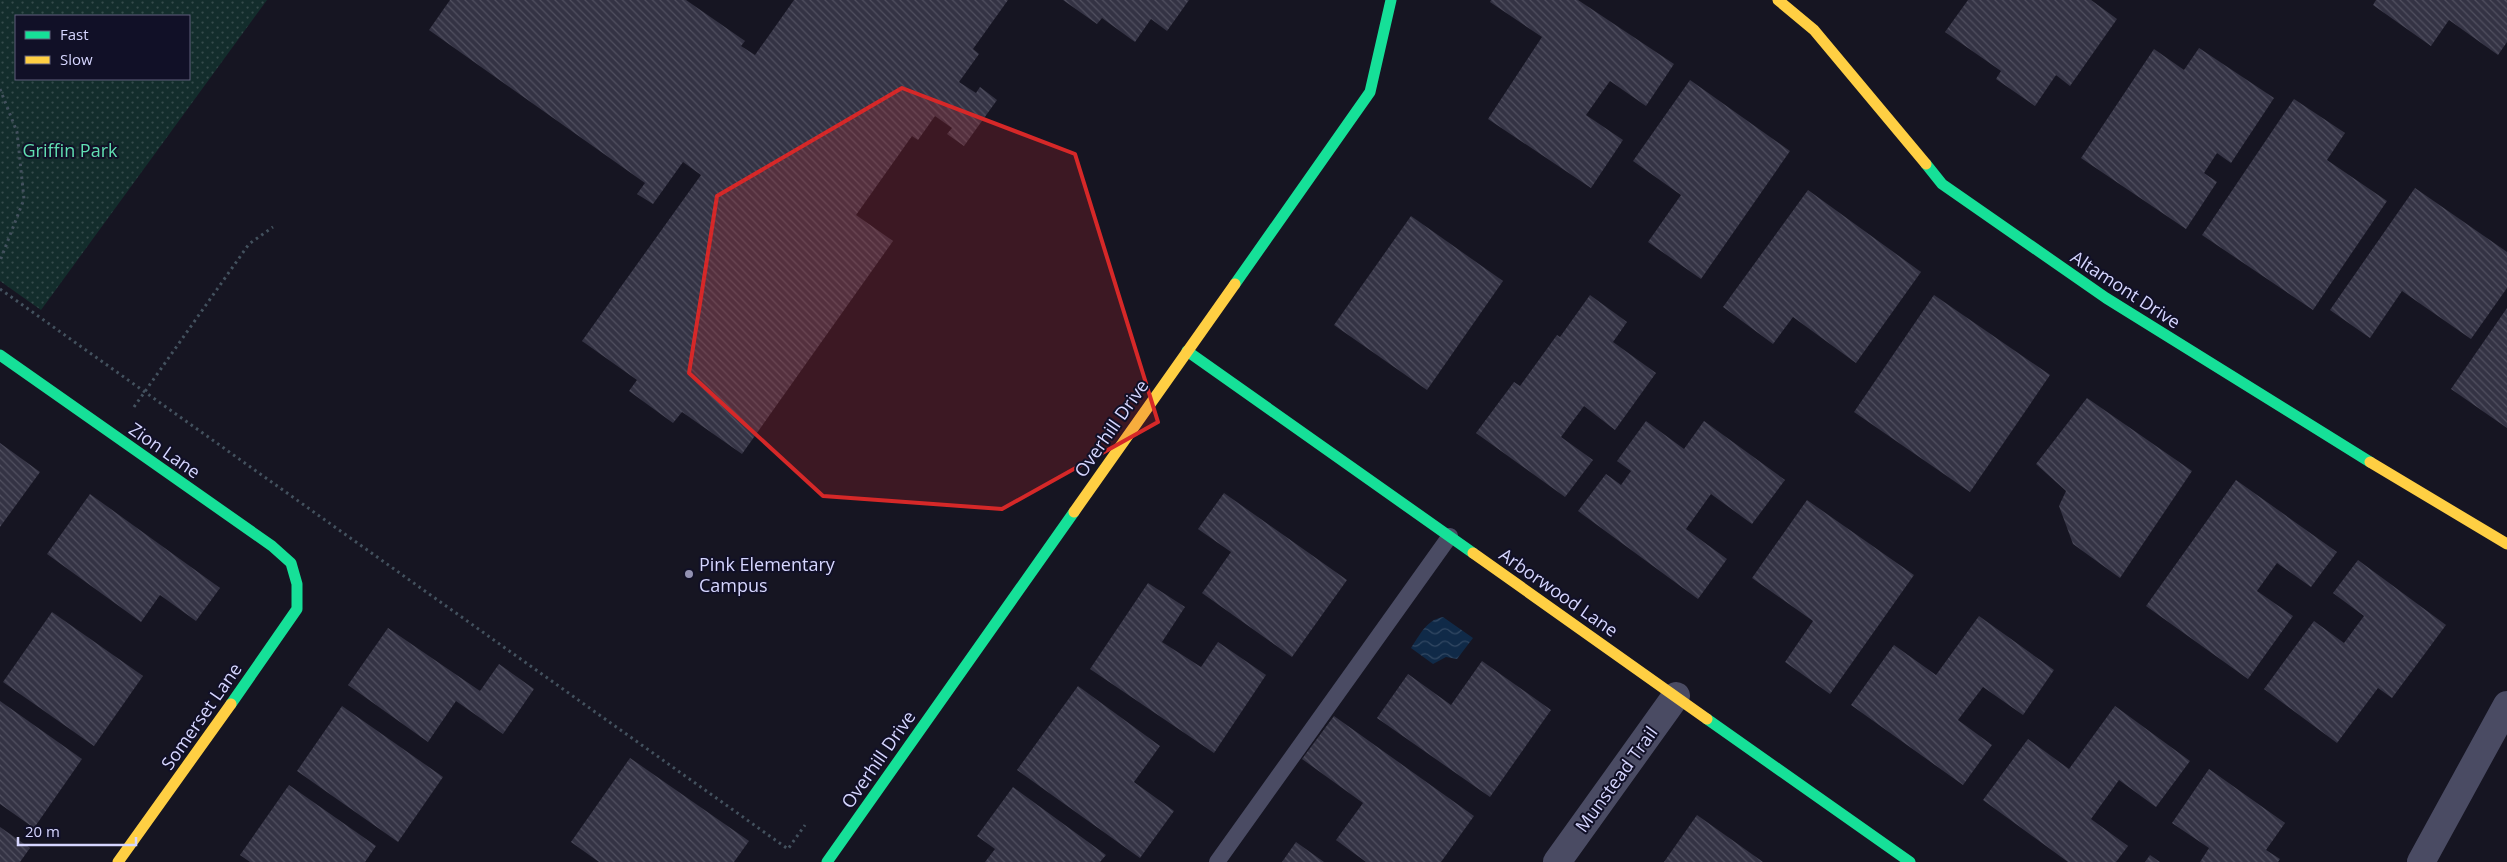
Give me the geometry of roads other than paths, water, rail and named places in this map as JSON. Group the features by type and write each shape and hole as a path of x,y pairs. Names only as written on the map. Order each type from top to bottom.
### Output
{"street":[{"name":"Overhill Drive","path":"827,862 1370,92 1391,0"},
{"name":"Altamont Drive","path":"1778,0 1814,30 1942,184 2106,298 2295,417 2507,544"},
{"name":"Arborwood Lane","path":"1187,351 1910,862"},
{"name":"Zion Lane","path":"0,355 272,546 291,563 297,584"},
{"name":"Somerset Lane","path":"118,862 282,633 297,609 297,584"},
{"name":"Munstead Trail","path":"1557,862 1676,696"},
{"path":"2420,862 2507,705"}],"lane":[{"path":"1217,862 1450,536"}],"water":[{"path":"1443,617 1473,638 1457,659 1446,657 1433,664 1411,648 1432,621"}],"place":[{"name":"Pink Elementary Campus","path":"689,574"}],"park label":[{"name":"Griffin Park","path":"70,150"}]}
